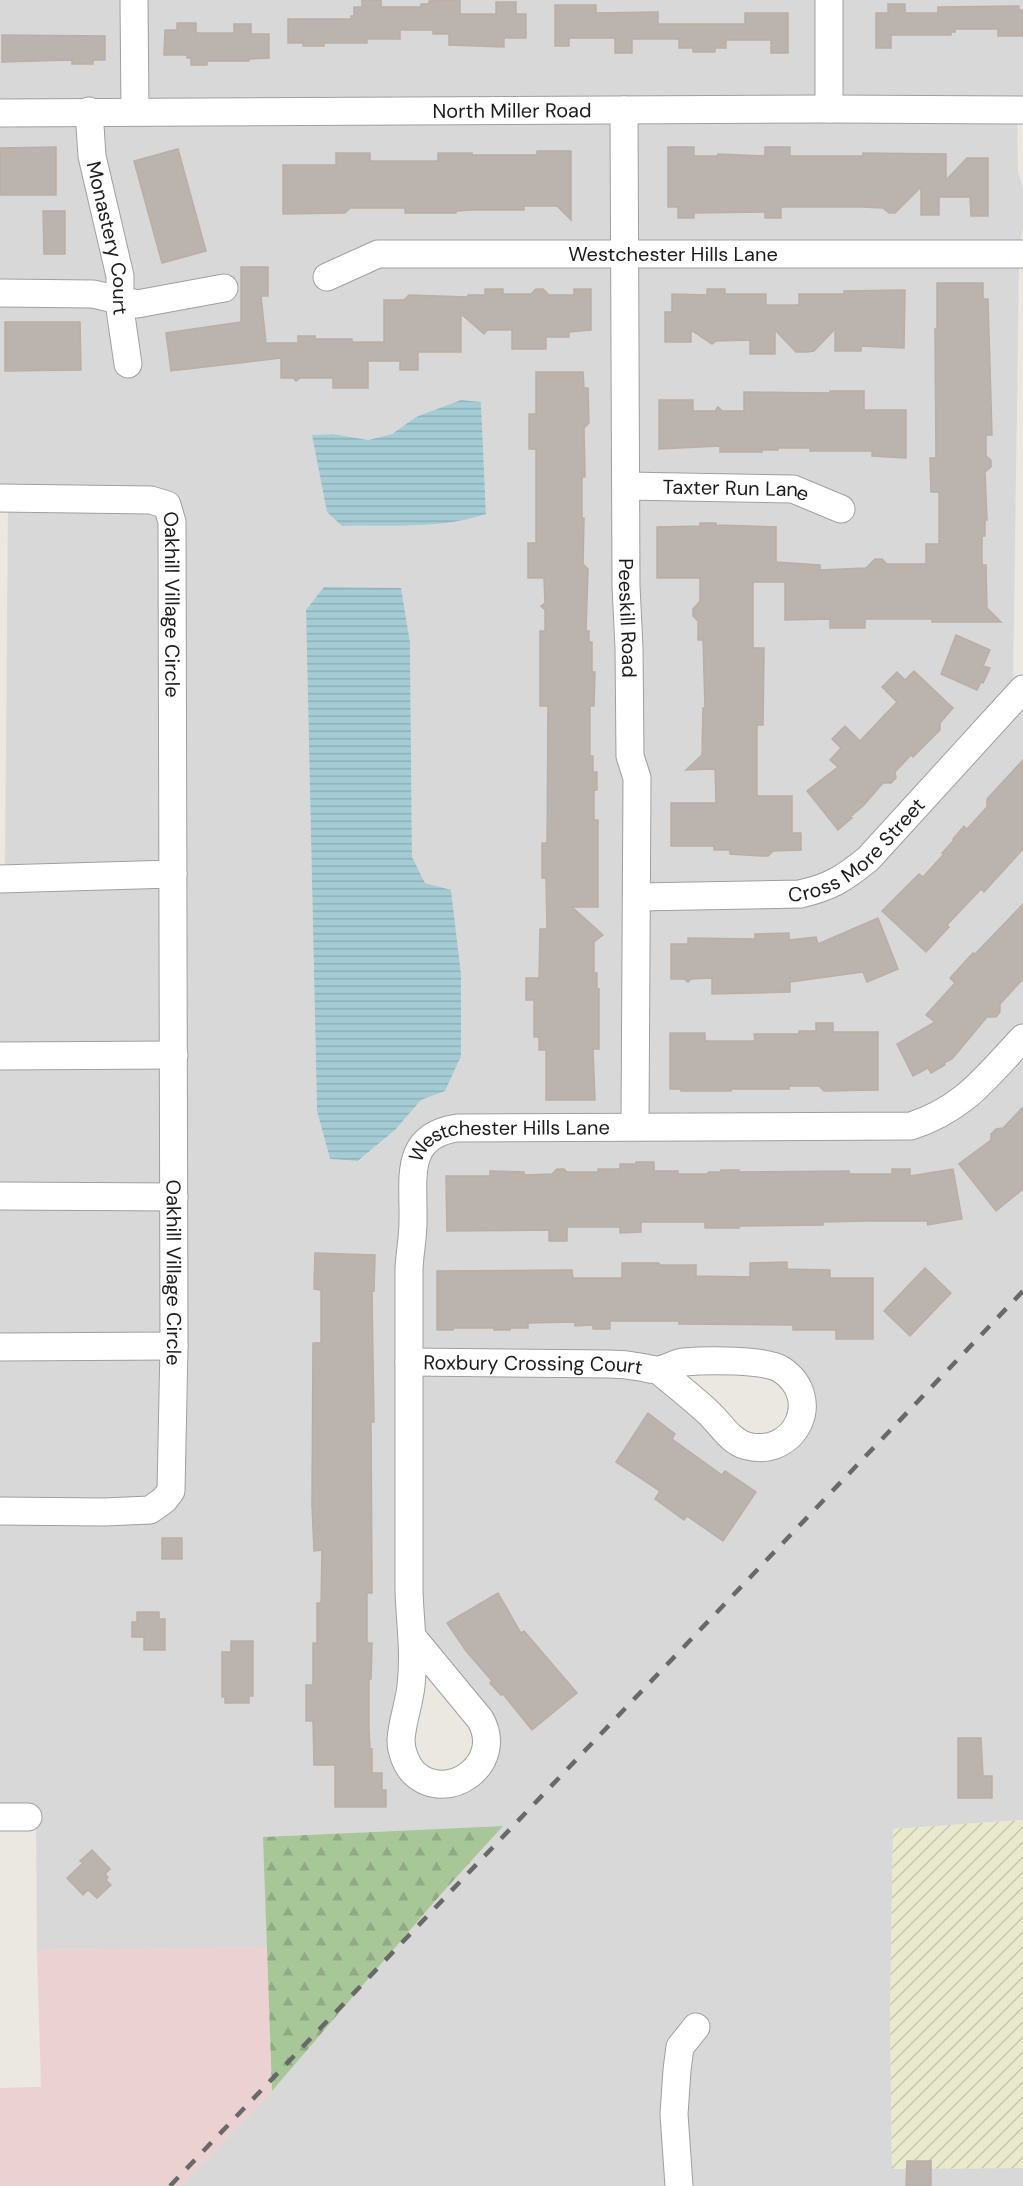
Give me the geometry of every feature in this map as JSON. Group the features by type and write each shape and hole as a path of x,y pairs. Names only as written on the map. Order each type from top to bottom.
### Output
{"street":[{"path":"134,0 135,111"},
{"path":"829,0 829,109"},
{"name":"Peeskill Road","path":"624,110 630,756 637,778 635,1126"},
{"name":"North Miller Road","path":"0,113 1023,110"},
{"name":"Monastery Court","path":"89,111 92,156 120,276 120,301 128,364"},
{"name":"Westchester Hills Lane","path":"327,277 378,254 1023,254"},
{"path":"0,293 93,294 137,304 224,288"},
{"name":"Taxter Run Lane","path":"626,486 793,489 841,509"},
{"name":"Oakhill Village Circle","path":"0,498 151,501 167,505 172,522 174,1055 174,1346 171,1491 164,1500 150,1510 0,1511"},
{"name":"Cross More Street","path":"638,897 800,894 824,888 845,878 868,860 1023,689"},
{"path":"0,879 173,874"},
{"name":"Westchester Hills Lane","path":"414,1639 480,1719 486,1730 485,1753 480,1764 467,1776 452,1783 426,1780 414,1774 402,1749 411,1686 414,1639 409,1590 409,1268 413,1223 414,1164 420,1147 430,1136 442,1130 457,1128 911,1126 930,1120 961,1102 1023,1038"},
{"path":"0,1056 174,1055"},
{"path":"0,1196 174,1197"},
{"path":"0,1347 174,1346"},
{"path":"756,1361 770,1364 782,1370 800,1391 803,1403 800,1423 781,1443 770,1447 747,1446 739,1443 711,1415 658,1370 682,1362 756,1361"},
{"name":"Roxbury Crossing Court","path":"409,1362 614,1364 658,1370"},
{"path":"0,1817 28,1817"},
{"path":"679,2186 674,2114 677,2070 680,2047 696,2027"}],"shaded area":[{"path":"0,0 818,0 818,99 0,103"},
{"path":"840,0 1023,0 1023,101 840,99"},
{"path":"613,119 613,245 373,245 312,272 322,290 381,264 613,264 626,779 624,1117 425,1128 403,1640 398,1703 423,1789 496,1754 424,1635 421,1612 420,1372 653,1379 703,1422 785,1451 802,1374 657,1360 420,1352 424,1166 430,1152 446,1139 911,1136 1023,1054 1023,1820 893,1829 890,2016 892,2169 1023,2168 1023,2186 181,2186 272,2091 502,1826 264,1837 267,1947 37,1950 36,1827 39,1826 39,1807 0,1807 0,1521 163,1514 181,511 0,489 0,302 110,308 119,375 140,372 132,313 140,314 237,295 232,277 138,294 131,293 103,155 101,125","holes":["481,402 486,514 440,523 342,526 312,435 333,434 367,440 392,434 416,417","306,610 410,643 412,857 425,883 445,1091 421,1100 395,1130 359,1161 330,1159 317,1111"]},
{"path":"635,119 1017,120 1018,171 1023,190 1023,228 1020,244 635,245"},
{"path":"0,123 79,124 109,288 0,283"},
{"path":"635,264 1019,264 1013,685 859,853 838,870 798,884 649,887 641,754 636,496 790,499 846,522 856,505 797,480 636,477"},
{"path":"8,508 158,512 163,865 5,869"},
{"path":"1023,705 1023,1024 965,1085 909,1117 646,1117 649,906 800,903"},
{"path":"163,884 163,1046 0,1046 0,888"},
{"path":"163,1065 163,1187 0,1187 0,1066"},
{"path":"0,1206 163,1207 163,1337 0,1337"},
{"path":"0,1356 163,1356 160,1488 147,1500 0,1502"},
{"path":"267,1947 272,2091 181,2186 0,2186 0,2088 41,2087 37,1950"}],"green space":[{"path":"1023,1820 1023,2168 892,2169 890,2016 893,1829"},
{"path":"503,1826 442,1893 272,2091 263,1837"}],"water":[{"path":"461,400 481,402 486,514 433,524 342,526 327,512 312,435 333,434 368,440 392,434 416,417"},
{"path":"324,587 401,588 410,643 412,857 425,883 451,890 461,975 461,1056 445,1091 421,1100 395,1130 358,1161 330,1159 317,1111 306,610"}],"building":[{"path":"362,0 381,0 381,7 421,7 421,4 429,4 429,1 460,0 460,14 496,14 496,2 516,2 516,14 526,14 526,38 504,38 504,47 449,45 449,34 433,34 433,30 400,30 400,39 367,39 367,43 324,43 324,46 303,46 303,43 288,43 288,19 351,19 351,16 354,16 354,7 362,7"},
{"path":"888,4 905,4 905,13 938,13 938,7 1019,6 1019,10 1023,10 1023,36 998,36 998,29 955,29 951,35 891,35 891,48 876,48 876,13 888,13"},
{"path":"555,5 596,5 596,13 658,12 658,24 745,24 745,13 788,13 788,53 771,53 771,40 726,40 726,48 715,48 715,52 693,52 693,48 679,48 679,39 632,39 632,53 615,53 615,38 569,38 569,46 555,46"},
{"path":"177,23 196,23 196,33 234,33 234,24 251,24 251,34 269,34 269,58 249,59 249,61 207,61 207,65 191,65 191,58 187,58 187,55 164,55 165,30 177,30"},
{"path":"2,35 105,36 105,60 93,60 93,64 72,64 72,60 2,62"},
{"path":"56,147 56,195 0,195 0,148"},
{"path":"668,147 694,147 694,156 717,156 718,154 765,156 765,147 790,147 790,156 863,156 863,153 946,154 946,180 967,158 988,158 988,216 971,216 970,197 939,197 939,215 921,215 921,187 895,213 889,213 883,208 781,207 781,218 765,218 765,212 694,213 694,218 678,218 678,207 668,207"},
{"path":"178,149 206,251 162,263 134,161"},
{"path":"537,151 571,151 571,220 557,206 524,206 524,210 472,210 456,211 456,213 405,213 405,208 350,208 345,213 283,214 283,165 336,165 336,153 370,153 370,161 438,161 438,153 537,155"},
{"path":"43,211 65,211 65,254 44,254"},
{"path":"241,267 268,267 268,296 261,296 266,343 298,343 298,336 315,336 315,339 352,339 352,342 384,342 384,300 404,300 409,295 468,297 468,295 485,295 485,289 503,289 503,294 531,294 536,289 543,289 549,295 574,295 574,289 591,289 591,330 569,332 569,337 546,337 546,349 512,349 512,330 487,330 484,334 461,314 461,352 418,352 418,370 400,370 400,361 368,361 368,388 333,388 333,378 300,378 296,381 293,378 281,378 281,358 171,371 166,333 241,322"},
{"path":"937,283 983,283 983,299 988,299 992,435 986,435 986,456 991,460 991,467 985,472 987,520 985,520 985,536 982,536 982,565 986,565 987,608 1001,622 865,619 865,628 830,628 830,619 785,620 785,582 753,582 753,648 764,648 763,725 757,725 757,796 792,796 792,833 801,833 801,850 773,851 768,856 761,856 730,854 730,850 714,850 714,846 671,846 671,803 716,803 715,769 686,770 702,755 703,708 705,708 703,640 698,640 698,621 693,616 693,609 700,601 700,578 657,578 657,527 700,526 700,523 716,523 716,525 776,527 776,562 820,565 820,570 866,568 875,559 882,559 887,564 926,564 926,544 939,544 939,492 931,492 930,458 936,458"},
{"path":"707,289 725,289 725,294 766,294 766,305 799,305 799,294 905,290 904,348 861,346 861,351 835,351 835,329 814,351 807,352 796,352 775,330 775,354 750,354 750,340 716,341 712,344 691,330 691,342 665,342 665,312 672,312 672,294 707,295"},
{"path":"5,322 80,322 81,370 5,371"},
{"path":"536,372 583,372 584,388 588,388 589,423 584,428 585,477 582,477 582,518 584,518 583,564 588,569 586,631 589,631 589,642 592,642 592,672 595,672 594,706 590,706 590,756 593,756 593,772 597,772 597,790 594,790 594,820 598,820 598,907 572,907 603,935 594,942 594,973 597,973 597,989 599,989 599,1049 593,1049 595,1100 546,1100 546,1050 539,1050 539,1037 534,1037 534,1000 526,1000 526,978 539,978 540,929 547,929 546,878 542,878 542,843 547,843 548,706 540,706 540,631 545,631 545,610 541,606 545,603 544,578 528,578 528,543 536,543 536,449 529,449 529,414 536,414"},
{"path":"830,391 864,391 864,410 906,410 906,458 872,456 872,451 810,451 810,448 778,448 778,450 762,450 762,452 720,452 720,446 659,449 659,400 693,400 693,411 715,411 718,407 722,411 744,411 744,392 830,393"},
{"path":"956,635 990,650 983,666 990,668 977,690 941,674"},
{"path":"914,671 953,708 940,723 940,730 895,772 896,778 891,783 883,783 850,817 852,818 838,830 807,791 838,767 830,760 841,748 832,739 845,726 860,741 897,702 882,687 897,672 905,680"},
{"path":"1023,760 1023,849 984,892 981,889 947,925 949,927 926,952 882,911 919,874 923,877 944,854 942,853 964,826 967,829 987,807 987,799"},
{"path":"1023,904 1023,979 1000,1004 1000,1012 996,1017 987,1017 952,1059 931,1073 928,1068 913,1076 897,1044 935,1022 926,1015 955,983 950,978"},
{"path":"878,918 898,969 867,982 863,972 790,982 790,992 712,994 712,978 691,979 688,982 684,979 671,979 671,944 688,944 688,938 755,939 755,934 789,933 789,940 816,937 818,944"},
{"path":"816,1023 833,1023 833,1032 878,1032 878,1090 824,1091 819,1086 789,1086 789,1089 731,1089 731,1091 670,1089 670,1033 705,1033 705,1041 755,1041 754,1034 799,1034 799,1031 816,1031"},
{"path":"1023,1107 1023,1189 996,1211 959,1164 991,1140 991,1134 996,1129 1003,1128"},
{"path":"636,1162 654,1162 654,1171 678,1171 678,1174 707,1174 721,1172 721,1170 739,1170 739,1172 849,1171 849,1174 892,1174 892,1169 910,1169 910,1176 953,1169 962,1219 928,1225 927,1221 866,1221 823,1222 823,1225 739,1226 739,1228 705,1228 705,1222 641,1222 641,1232 620,1233 620,1227 567,1227 567,1241 549,1241 549,1230 447,1231 446,1176 490,1176 490,1171 524,1172 524,1175 552,1174 557,1169 564,1169 567,1172 598,1172 598,1169 620,1169 620,1164 636,1164"},
{"path":"315,1253 375,1255 374,1291 372,1291 374,1422 371,1422 372,1593 367,1593 367,1643 372,1643 369,1731 372,1773 382,1773 382,1790 386,1790 386,1807 335,1807 335,1765 314,1765 313,1721 306,1721 306,1685 313,1685 313,1643 317,1643 317,1603 321,1603 322,1550 314,1551 312,1505 313,1343 321,1343 321,1290 314,1289"},
{"path":"787,1262 787,1269 830,1270 830,1278 873,1278 873,1339 836,1339 836,1330 793,1330 793,1325 679,1324 679,1321 610,1321 610,1329 593,1329 593,1325 575,1326 575,1322 528,1323 528,1328 510,1328 510,1330 453,1328 453,1330 437,1330 437,1271 572,1270 573,1278 622,1278 622,1263 659,1263 659,1265 696,1265 696,1276 750,1277 750,1263"},
{"path":"925,1268 951,1293 910,1336 884,1311"},
{"path":"648,1413 675,1434 672,1439 722,1475 725,1471 756,1492 723,1541 687,1516 684,1520 655,1499 660,1491 616,1462"},
{"path":"162,1538 182,1538 182,1559 162,1559"},
{"path":"498,1593 521,1633 524,1631 577,1693 532,1730 503,1694 501,1695 490,1683 492,1681 466,1651 447,1623"},
{"path":"137,1612 159,1612 159,1619 165,1619 165,1650 144,1650 144,1637 132,1637 132,1622 137,1622"},
{"path":"231,1641 253,1641 253,1696 249,1696 249,1703 225,1703 225,1697 222,1697 222,1652 231,1652"},
{"path":"958,1738 981,1738 983,1776 992,1776 992,1798 958,1798"},
{"path":"92,1850 110,1869 105,1874 108,1877 106,1880 111,1885 97,1898 88,1890 83,1895 67,1878 83,1863 80,1861"},
{"path":"907,2161 931,2161 931,2186 906,2186"}],"railway":[{"path":"170,2186 1023,1291"}]}
